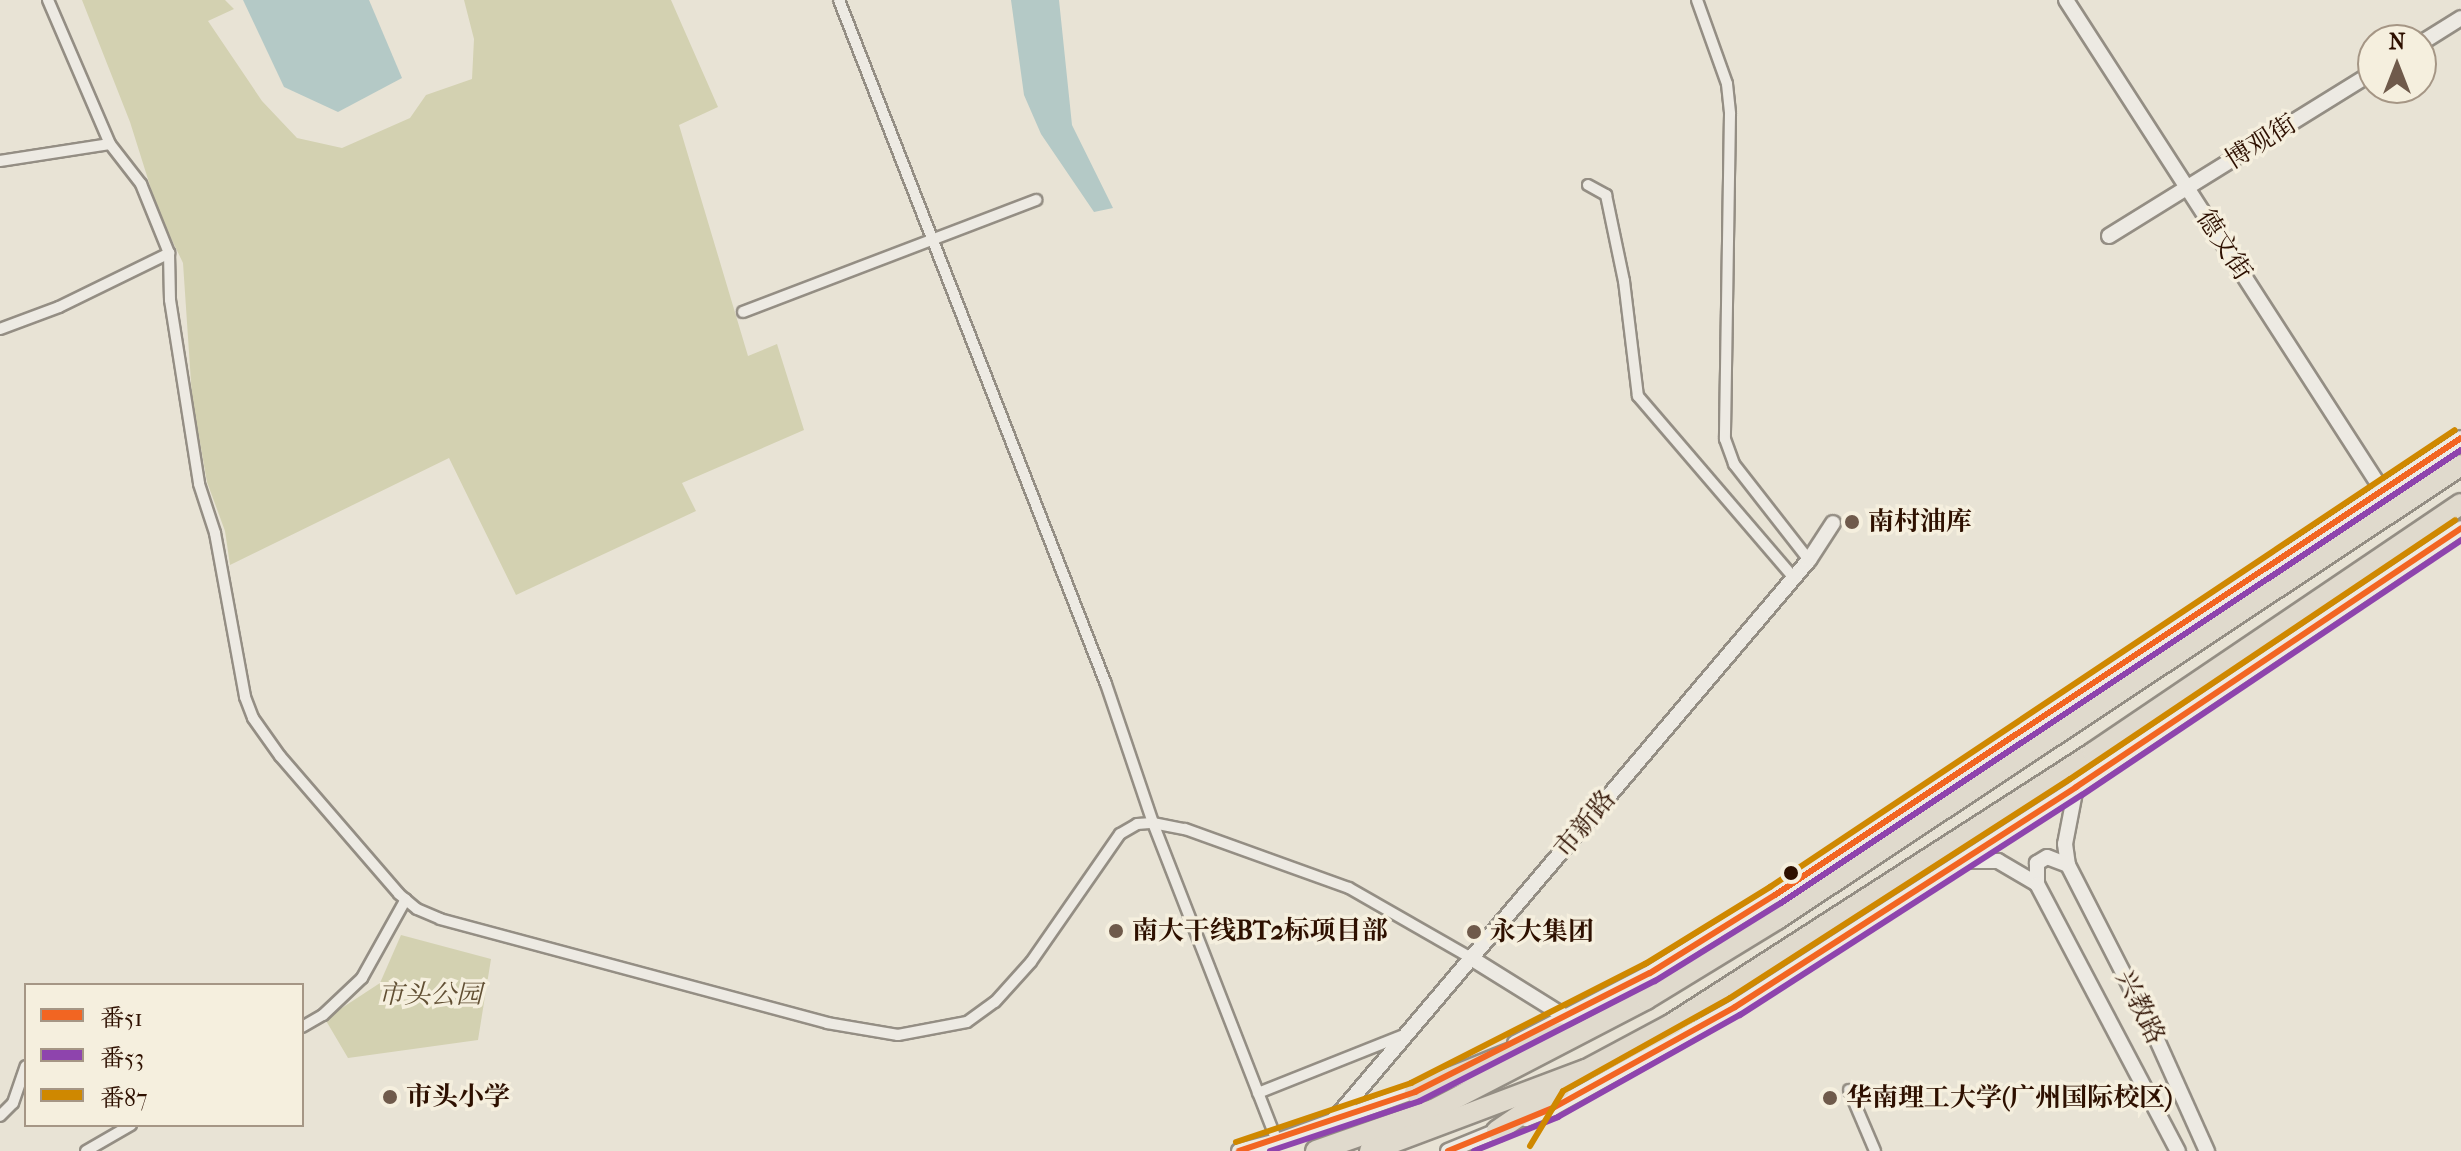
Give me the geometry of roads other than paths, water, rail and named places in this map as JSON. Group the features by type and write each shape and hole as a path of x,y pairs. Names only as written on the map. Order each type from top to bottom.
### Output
{"highway":[{"path":"1316,1151 1433,1110 1646,999 1777,919 2461,463"},
{"path":"1497,1131 1586,1070 1672,1024 2093,753 2457,513"},
{"path":"1415,1092 1646,999"},
{"path":"1370,1151 1586,1070"}],"main road":[{"name":"德文街","path":"2066,0 2382,490"},
{"path":"2437,33 2461,18"},
{"name":"博观街","path":"2109,236 2357,82"},
{"path":"1239,1151 1277,1141 1415,1092 1650,973 1775,895 2461,438"},
{"path":"1448,1151 1553,1108 1666,1047 1963,861 2076,787 2457,513"},
{"name":"市新路","path":"1333,1121 1794,578 1833,523"},
{"path":"2037,884 2037,863 2047,857 2068,865 2065,844 2076,787"},
{"path":"1963,861 1998,861 2037,884"},
{"name":"兴教路","path":"2068,865 2153,1031 2207,1151"},
{"name":"兴教路","path":"2037,884 2178,1151"},
{"path":"1471,958 1564,1016"}],"street":[{"path":"48,0 110,144 141,184 169,253 170,300 199,484 215,533 245,697 253,718 280,756 406,899 440,919 827,1023 898,1035 967,1022 995,1002 1031,962 1120,834 1137,824 1153,823 1198,833 1349,888 1471,958"},
{"path":"839,0 1106,684 1153,823 1277,1141"},
{"path":"1697,0 1727,84 1730,114 1725,439 1734,464 1809,560"},
{"path":"0,161 110,144"},
{"path":"1588,185 1606,195 1624,281 1638,396 1794,578"},
{"path":"743,312 1036,200"},
{"path":"0,329 59,307 169,253"},
{"path":"304,1026 323,1015 362,978 406,899"},
{"path":"1258,1093 1407,1033"},
{"path":"0,1116 13,1103 24,1072"},
{"path":"1849,1090 1875,1151"},
{"path":"86,1151 128,1127"}],"place":[{"name":"南村油库","path":"1852,522"},
{"name":"南大干线BT2标项目部","path":"1116,931"},
{"name":"永大集团","path":"1474,932"},
{"name":"市头小学","path":"390,1097"},
{"name":"华南理工大学(广州国际校区)","path":"1830,1098"}],"park label":[{"name":"市头公园","path":"430,995"}]}
